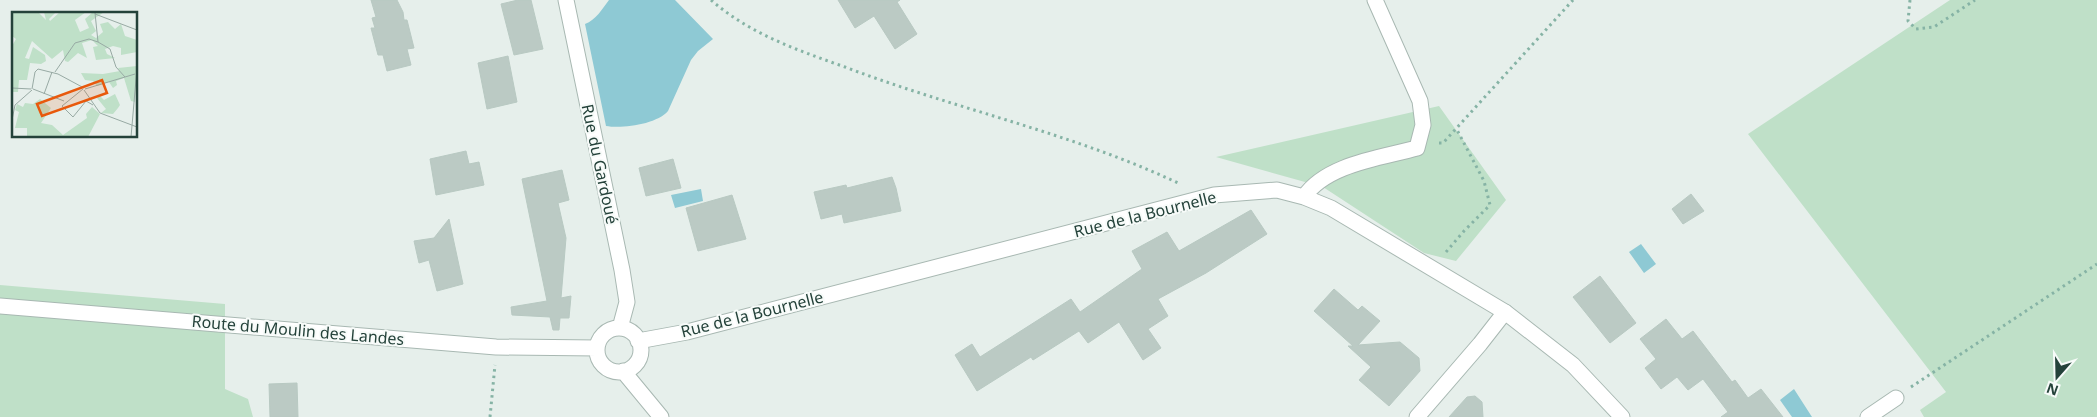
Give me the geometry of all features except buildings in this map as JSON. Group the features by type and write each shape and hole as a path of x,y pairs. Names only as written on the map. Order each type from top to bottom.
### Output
{"street":[{"name":"Rue du Gardoué","path":"566,0 622,270 627,302 620,328"},
{"path":"1304,197 1311,186 1338,170 1417,148 1423,125 1420,101 1375,0"},
{"name":"Rue de la Bournelle","path":"638,341 687,332 1207,197 1277,190 1304,197 1332,208 1505,312 1573,365 1622,417"},
{"name":"Route du Moulin des Landes","path":"0,306 496,347 597,348"},
{"path":"1417,417 1505,312"},
{"path":"620,328 631,332 638,341 640,354 638,360 629,369 623,371 610,370 600,361 597,348 598,342 607,332 620,328"},
{"path":"623,371 661,417"},
{"path":"1868,417 1896,398"}],"path":[{"path":"711,0 728,16 771,40 872,77 1108,153 1207,197"},
{"path":"1417,148 1443,142 1573,0"},
{"path":"1910,0 1908,22 1916,29 1934,27 1975,0"},
{"path":"1433,268 1464,231 1490,205 1484,182 1456,128"},
{"path":"1896,398 2097,264"},
{"path":"490,417 496,347"}],"green space":[{"path":"1950,0 2097,0 2097,417 1924,417 1920,410 1946,392 1748,134"},
{"path":"1439,106 1506,200 1456,261 1424,253 1323,187 1216,157"},
{"path":"0,285 225,304 225,389 248,399 253,417 0,417"}],"water":[{"path":"609,0 675,0 713,39 698,51 691,60 668,111 648,122 630,126 606,126 585,24 596,17"},
{"path":"701,189 703,201 675,208 671,195"},
{"path":"1641,244 1656,264 1644,273 1629,252"},
{"path":"1794,389 1812,417 1792,417 1780,400"}]}
